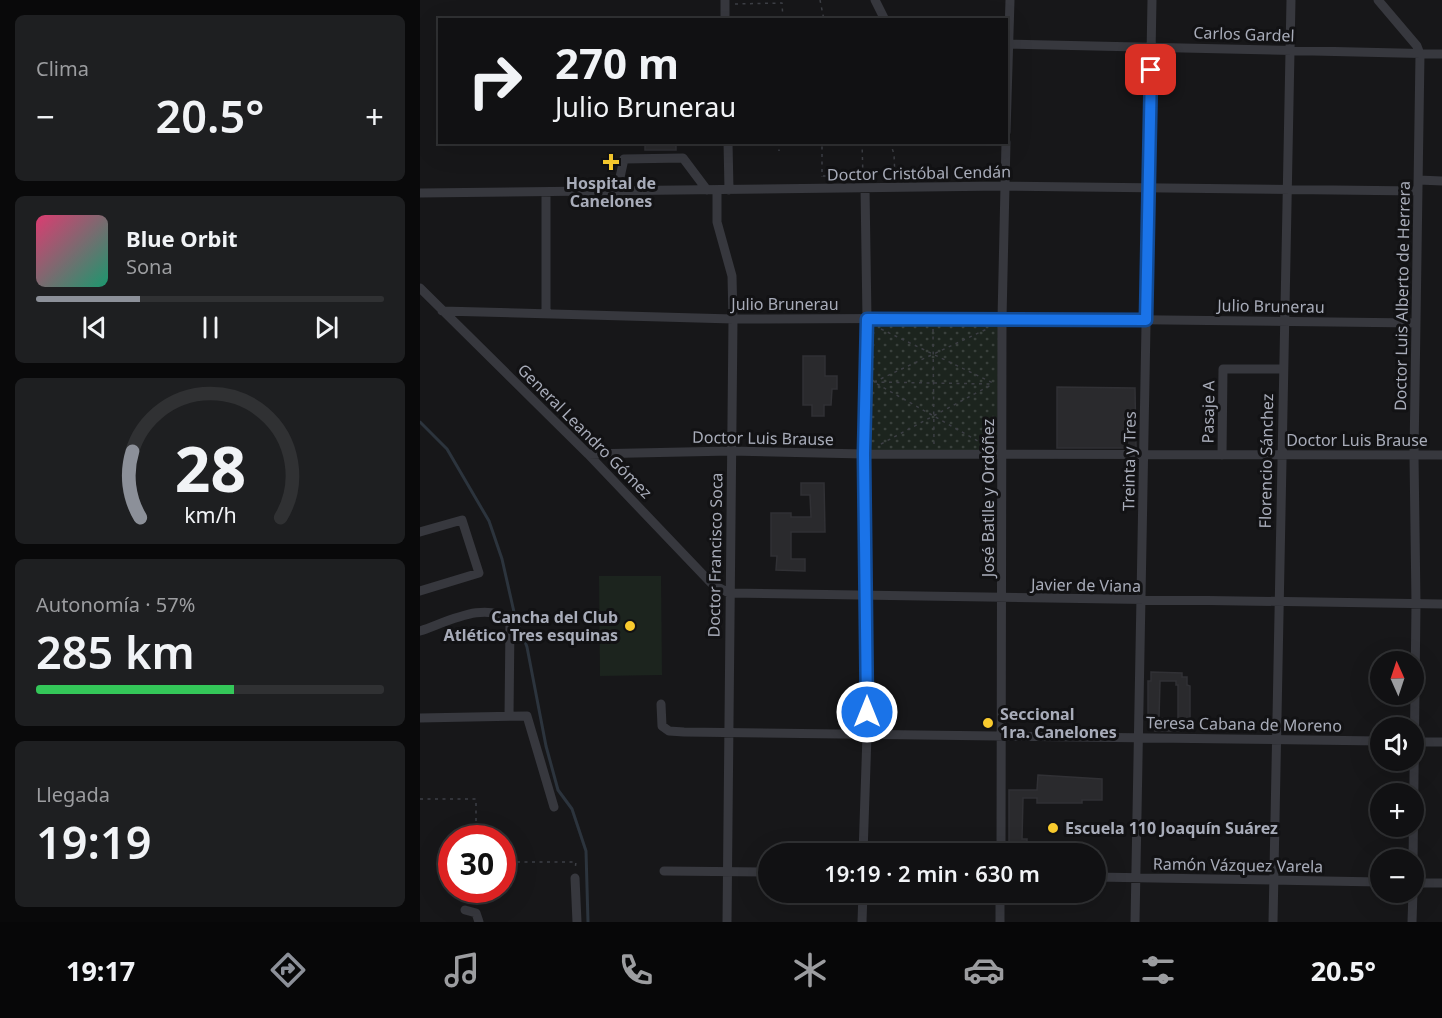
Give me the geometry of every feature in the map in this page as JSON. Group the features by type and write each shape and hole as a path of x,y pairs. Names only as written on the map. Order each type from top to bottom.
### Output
{"street":[{"path":"875,0 884,18"},
{"path":"1008,74 1010,0"},
{"name":"Treinta y Tres","path":"1135,922 1152,0"},
{"name":"Florencio Sánchez","path":"1273,922 1291,0"},
{"path":"1378,0 1417,46 1420,54"},
{"path":"725,2 725,18"},
{"name":"Carlos Gardel","path":"1009,44 1442,54"},
{"name":"Doctor Luis Alberto de Herrera","path":"1414,717 1414,455 1420,54"},
{"path":"727,144 729,190"},
{"name":"José Batlle y Ordóñez","path":"1001,843 1002,318 1006,144"},
{"path":"617,191 624,159 683,158 707,190"},
{"path":"1419,180 1442,181"},
{"name":"Doctor Cristóbal Cendán","path":"420,193 1004,186 1418,191"},
{"path":"863,843 867,735 864,454 867,319 865,188"},
{"name":"Doctor Francisco Soca","path":"717,190 717,222 732,276 733,319 727,732 727,922"},
{"path":"546,192 546,312"},
{"name":"General Leandro Gómez","path":"420,288 588,454 712,584 729,593"},
{"name":"Julio Brunerau","path":"442,311 546,312 733,319 1002,318 1416,323"},
{"name":"Pasaje A","path":"1222,455 1223,369 1283,369"},
{"name":"Doctor Luis Brause","path":"588,454 731,451 864,454 1442,455"},
{"path":"420,532 462,520 479,573 420,591"},
{"name":"Javier de Viana","path":"729,593 1442,604"},
{"path":"420,632 478,613 494,612 504,615 510,623 509,716"},
{"name":"Teresa Cabana de Moreno","path":"661,704 662,726 669,731 1370,741"},
{"path":"420,718 527,716 554,807"},
{"path":"1424,742 1442,742"},
{"name":"Doctor Luis Alberto de Herrera","path":"1413,849 1414,771"},
{"path":"664,871 758,872"},
{"name":"Ramón Vázquez Varela","path":"1106,877 1370,882"},
{"path":"575,878 577,922"},
{"path":"1424,883 1442,883"},
{"path":"862,903 862,922"},
{"path":"1000,903 1000,922"},
{"path":"1412,922 1413,903"},
{"path":"465,910 476,914 478,922"}],"path":[{"path":"820,0 824,18"},
{"path":"725,2 782,3 783,18"},
{"path":"779,144 779,150"},
{"path":"818,144 822,147 822,189"},
{"path":"862,144 865,188"},
{"path":"891,144 894,154 895,188"},
{"path":"822,176 863,176"},
{"path":"867,319 994,384"},
{"path":"933,325 934,449"},
{"path":"873,382 994,326 984,326"},
{"path":"873,382 994,384"},
{"path":"873,382 993,449 981,449"},
{"path":"994,384 994,394"},
{"path":"864,454 994,384"},
{"path":"420,799 476,799 476,825"},
{"path":"516,862 576,862 575,878"}],"shaded area":[{"path":"869,321 998,322 997,451 869,451"},
{"name":"Cancha del Club Atlético Tres esquinas","path":"599,576 661,576 662,675 600,676"}],"building":[{"path":"645,144 676,144 676,150 645,150"},
{"path":"803,356 825,356 825,376 837,376 837,389 832,389 831,405 824,405 824,416 812,416 812,405 803,405"},
{"path":"1057,387 1135,388 1136,448 1057,448"},
{"path":"801,483 824,483 825,532 791,532 791,559 805,559 805,571 776,570 777,556 771,556 771,513 791,513 791,517 811,517 810,495 801,495"},
{"path":"1151,672 1182,673 1182,677 1187,677 1187,685 1190,686 1190,719 1186,719 1186,727 1182,727 1182,731 1155,731 1155,727 1151,727 1151,718 1148,718 1148,681 1151,681","holes":["1160,681 1176,681 1178,719 1159,718"]},
{"path":"1038,775 1102,779 1102,800 1082,800 1082,803 1037,803 1037,798 1023,798 1022,839 1027,839 1027,843 1009,843 1009,790 1037,790"}],"waterway":[{"path":"420,422 447,449 489,521 502,559 514,612 527,647 546,746 558,790 572,809 586,851 588,922"}],"place":[{"name":"Hospital de Canelones","path":"611,162"},
{"name":"Cancha del Club Atlético Tres esquinas","path":"630,626"},
{"name":"Seccional 1ra. Canelones","path":"988,723"},
{"name":"Escuela 110 Joaquín Suárez","path":"1053,828"}],"route":[{"path":"867,712 864,454 867,319 1146,320 1151,70"}]}
